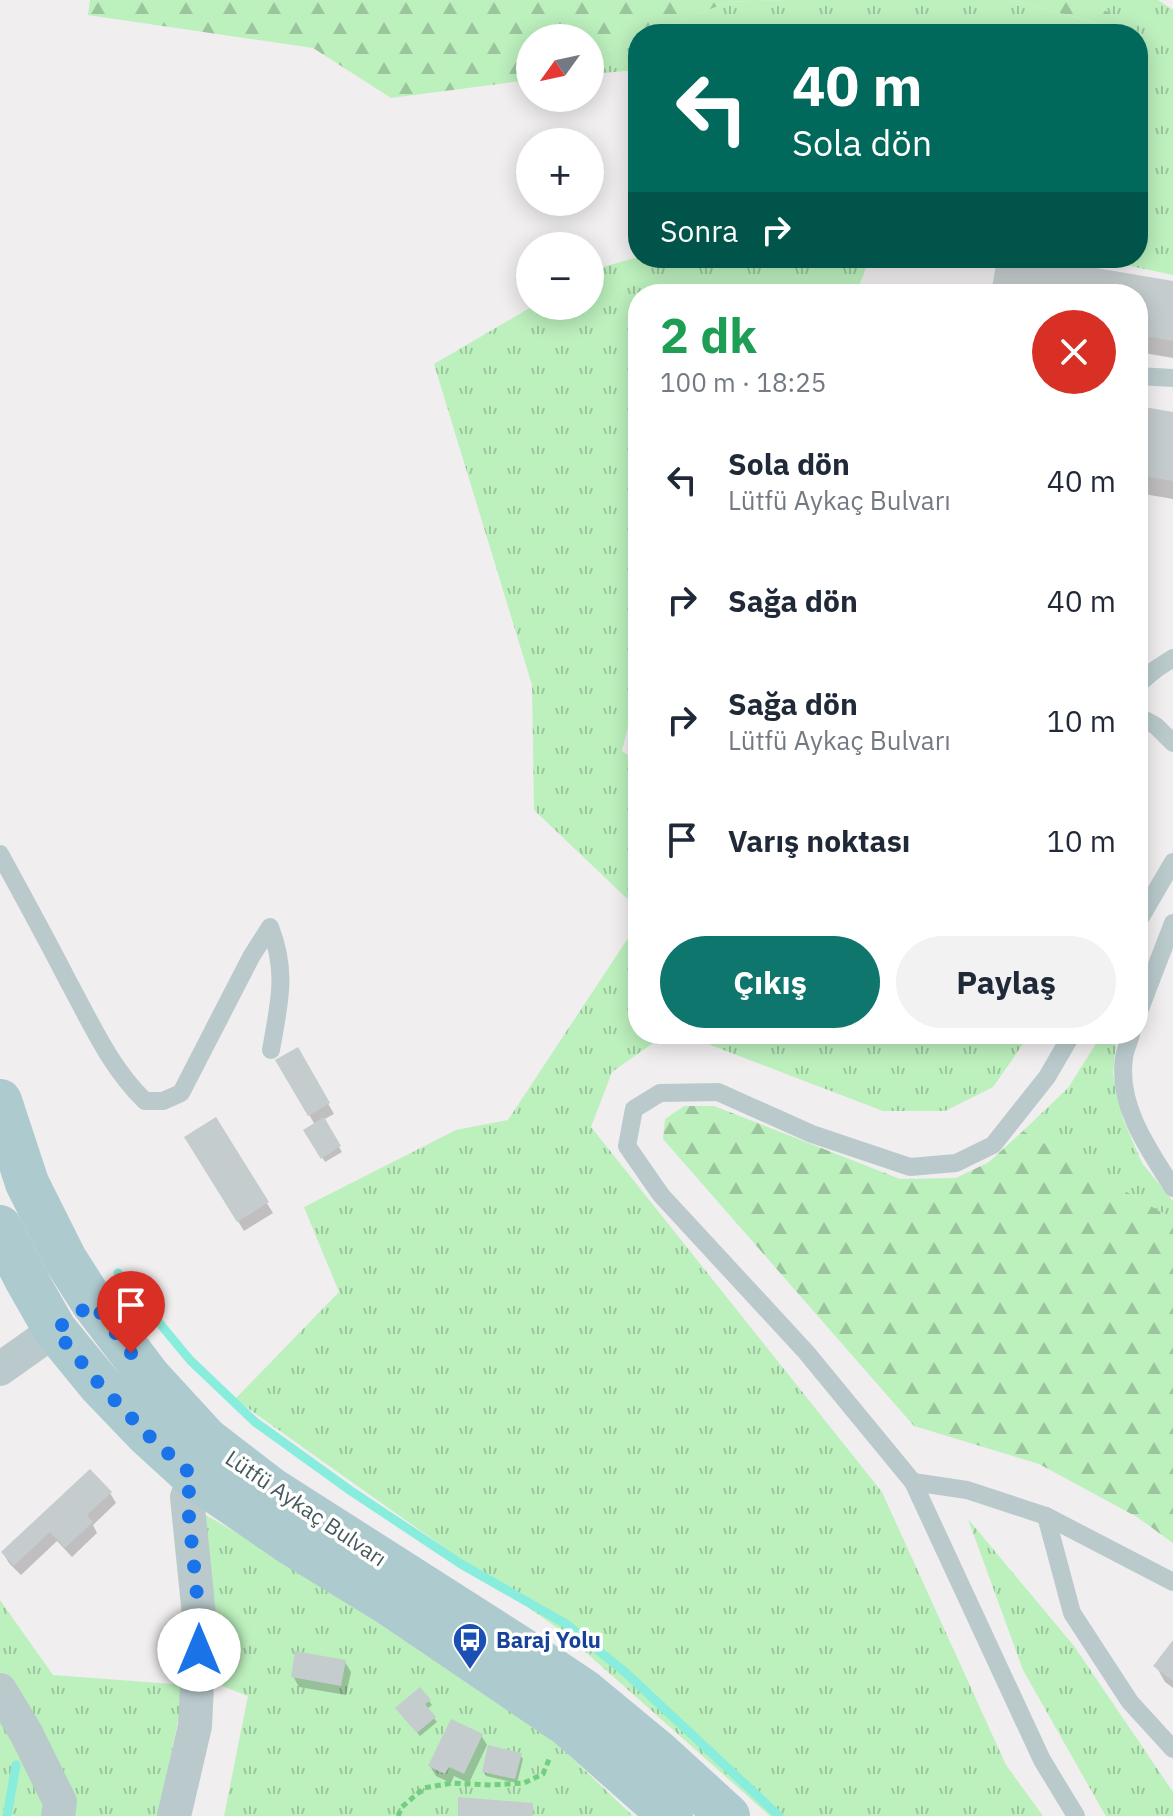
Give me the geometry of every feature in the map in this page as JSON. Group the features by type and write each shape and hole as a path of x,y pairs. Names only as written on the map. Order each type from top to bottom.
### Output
{"main road":[{"name":"Lütfü Aykaç Bulvarı","path":"0,1101 27,1183 65,1259 93,1303 150,1378 206,1439 271,1489 584,1691 728,1816"},
{"name":"Lütfü Aykaç Bulvarı","path":"0,1227 55,1330 100,1385 194,1477 568,1725 671,1816"},
{"path":"55,1330 93,1303"}],"street":[{"path":"0,1369 55,1330"},
{"path":"174,1816 195,1726 200,1625 187,1497 194,1477"},
{"path":"0,1690 26,1733 60,1802 58,1816"}],"lane":[{"path":"1148,377 1173,378"},
{"path":"1148,676 1173,658"},
{"path":"1148,722 1173,743"},
{"path":"0,854 105,1050 129,1085 145,1101 163,1101 181,1093 251,957 270,927 277,946 282,984 271,1050"},
{"path":"1148,905 1173,862"},
{"path":"1148,988 1173,923"},
{"path":"1066,1044 1047,1077 993,1145 956,1163 910,1167 812,1134 718,1092 660,1093 634,1109 627,1146 661,1195 806,1352 913,1482 1042,1760 1076,1816"},
{"path":"1128,1044 1124,1058 1124,1088 1131,1116 1173,1188"},
{"path":"913,1482 967,1490 1046,1516 1173,1582"},
{"path":"1046,1516 1072,1613 1130,1702 1173,1749"}],"path":[{"path":"398,1816 402,1807 424,1788 452,1783 524,1783 543,1774 556,1743 568,1725"}],"green space":[{"path":"90,0 786,0 728,2 674,24 628,24 628,42 604,51 604,24 516,24 516,82 391,98 313,48 88,15"},
{"path":"1012,0 1100,24 674,24 728,2"},
{"path":"1012,0 1089,0 1126,24 1101,24"},
{"path":"1089,0 1158,0 1173,10 1173,275 1140,268 1148,268 1148,24 1126,24"},
{"path":"628,42 628,71 604,73 604,51"},
{"path":"628,260 628,268 866,268 860,284 628,284 628,726 622,751 628,755 628,899 534,810 532,685 434,364 516,316 516,320 604,320 604,267"},
{"path":"628,938 628,1044 652,1044 612,1072 591,1127 882,1492 1006,1765 1043,1816 770,1816 563,1632 235,1399 339,1292 304,1207 456,1130 508,1120"},
{"path":"708,1044 1023,1044 993,1087 945,1111 883,1111"},
{"path":"1096,1044 1116,1044 1113,1073 1123,1119 1142,1163 1173,1201 1173,1219 1023,1131 1068,1088"},
{"path":"684,1106 714,1106 900,1179 956,1178 989,1162 1023,1131 1173,1219 1173,1543 1137,1517 1039,1464 914,1426 663,1139 665,1119"},
{"path":"204,1514 291,1564 556,1743 633,1816 224,1816 248,1696 204,1679 215,1601 194,1519"},
{"path":"968,1519 1074,1646 1173,1792 1173,1816 1106,1816 1023,1670"},
{"path":"0,1600 53,1675 186,1685 158,1813 167,1816 0,1816"}],"building":[{"path":"995,268 1096,268 1173,281 1173,341 1148,337 1148,284 993,284"},
{"path":"1148,408 1173,412 1173,481 1148,477"},
{"path":"298,1047 330,1103 308,1116 275,1060"},
{"path":"216,1117 269,1202 237,1222 184,1137"},
{"path":"324,1117 341,1146 321,1159 303,1130"},
{"path":"90,1469 112,1492 87,1515 93,1522 65,1548 50,1532 14,1566 1,1552"},
{"path":"1173,1640 1173,1681 1153,1666"},
{"path":"295,1651 346,1660 341,1686 291,1677"},
{"path":"420,1687 431,1700 425,1704 436,1717 417,1733 395,1708"},
{"path":"451,1719 483,1734 464,1774 449,1767 445,1774 428,1766"},
{"path":"488,1745 522,1753 515,1779 482,1772"},
{"path":"458,1797 533,1803 533,1816 458,1816"}],"waterway":[{"path":"118,1273 190,1360 255,1422 461,1564 566,1624 626,1673 779,1816"},
{"path":"7,1816 16,1765"}],"place":[{"name":"Baraj Yolu","path":"470,1671"}],"route":[{"path":"131,1353 93,1303 55,1330 100,1385 194,1477 187,1497 187,1513 200,1625 199,1650"}]}
